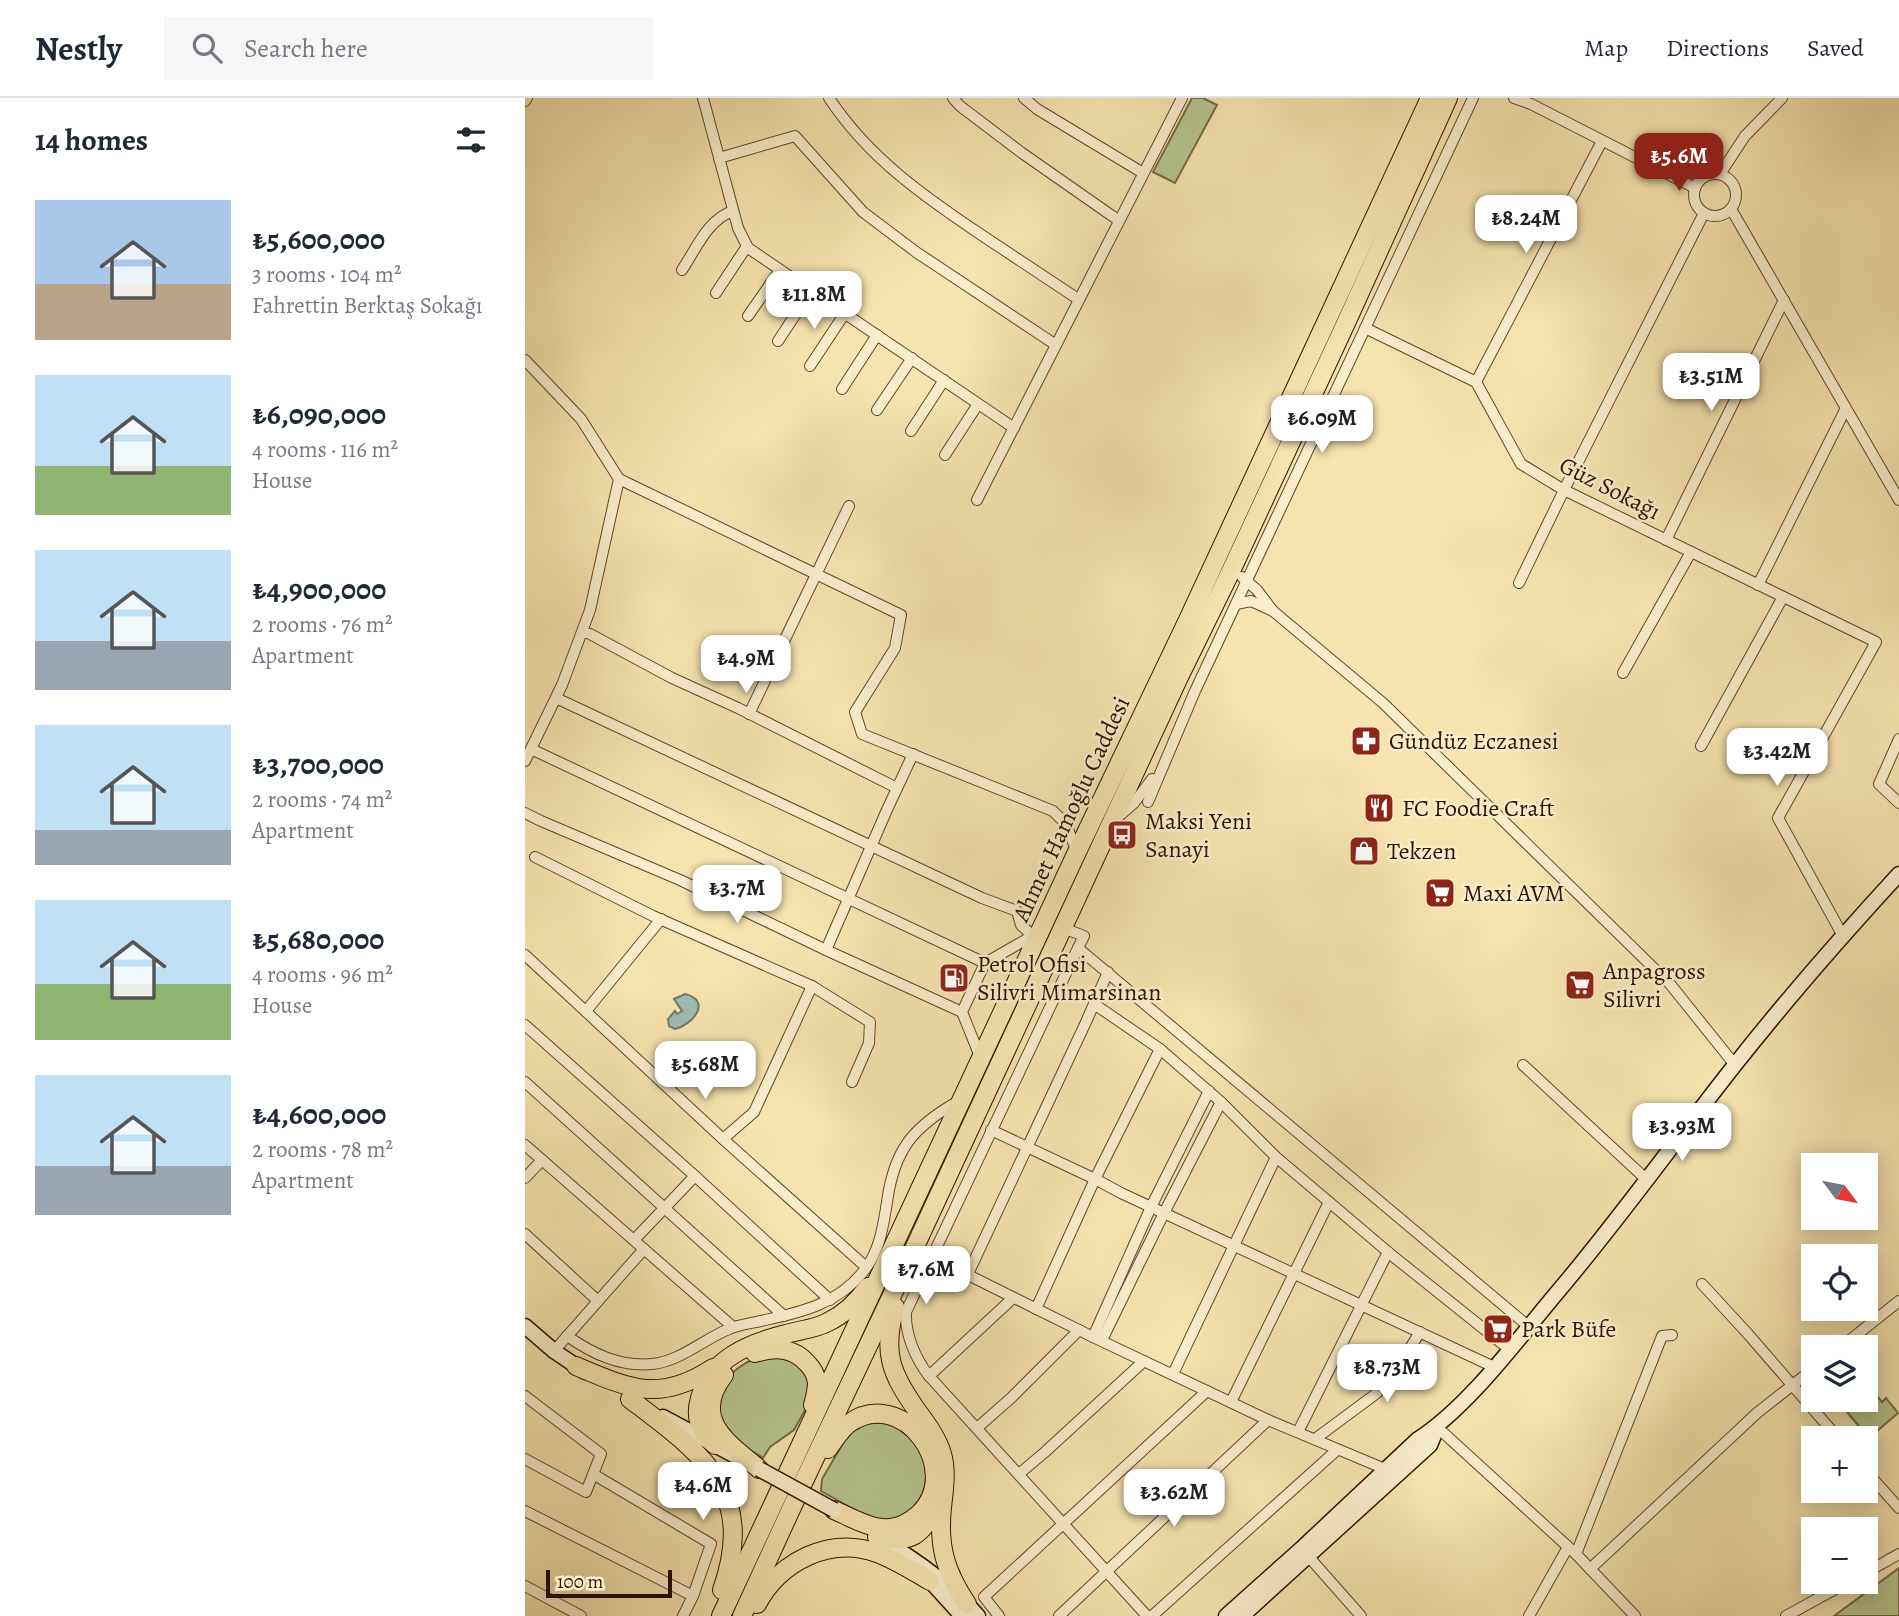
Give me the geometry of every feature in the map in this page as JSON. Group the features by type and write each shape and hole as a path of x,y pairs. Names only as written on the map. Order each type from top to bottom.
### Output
{"highway":[{"name":"Ahmet Hamoğlu Caddesi","path":"742,1616 1231,571 1448,98"},
{"name":"Ahmet Hamoğlu Caddesi","path":"721,1616 964,1098 1037,933 1187,622 1428,101"},
{"path":"576,1366 629,1387 654,1390 678,1386 699,1377 733,1353 757,1342 814,1328 838,1317 860,1297 902,1230"},
{"path":"913,1251 890,1325 888,1350 901,1387 929,1426 942,1452 945,1466 941,1546 953,1583 969,1612"},
{"path":"759,1469 717,1430 711,1411 712,1401 720,1381 736,1364 755,1353 784,1349 803,1358 815,1373 817,1382 812,1406 787,1473"},
{"path":"715,1445 701,1430 698,1411 703,1388 722,1362"},
{"path":"630,1399 697,1452 722,1486 728,1501 733,1544 729,1569 713,1616"},
{"path":"803,1483 841,1431 860,1418 878,1414 890,1415 909,1425 924,1440 933,1462 934,1479 929,1502 915,1517 889,1528 873,1526 834,1510"},
{"path":"877,1537 899,1541 919,1532 938,1505 944,1486"},
{"path":"750,1616 762,1593 778,1574 803,1558 833,1548 846,1546 877,1552 930,1581"}],"main road":[{"path":"1249,1614 1305,1553 1389,1474 1417,1440 1437,1427 1494,1367 1593,1251 1735,1065 1899,874"},
{"path":"525,1326 554,1351 630,1399 834,1510 912,1559 969,1612"},
{"path":"877,1537 969,1612"},
{"path":"1226,1616 1305,1553"}],"street":[{"path":"703,98 738,228 747,246 1014,428"},
{"path":"829,98 845,121 890,168 928,200 1078,299"},
{"path":"953,98 1021,153 1118,220"},
{"path":"1024,98 1037,109 1143,173"},
{"path":"977,500 1182,98"},
{"path":"1148,802 1272,525 1472,98"},
{"path":"1514,98 1531,104 1695,188"},
{"path":"1720,174 1745,136 1782,98"},
{"path":"719,158 795,136 863,212 916,252 1056,345"},
{"path":"1365,328 1476,382 1602,141"},
{"path":"1720,174 1727,177 1735,188 1736,195 1731,209 1719,216 1711,216 1704,213 1695,202 1695,188 1707,175 1720,174"},
{"path":"1731,209 1899,500"},
{"path":"682,270 716,220 733,211"},
{"path":"1519,583 1563,490 1704,213"},
{"path":"716,293 747,246"},
{"path":"748,316 780,270"},
{"path":"778,341 811,291"},
{"path":"1666,540 1784,300"},
{"path":"810,366 845,313"},
{"path":"842,388 877,335"},
{"path":"877,410 912,358"},
{"path":"525,360 581,419 619,479 901,615 895,648 855,712 862,734 1053,811 1066,824 1077,852"},
{"path":"911,431 944,380"},
{"name":"Güz Sokağı","path":"1476,382 1521,464 1563,490 1875,642 1778,818 1843,936"},
{"path":"945,455 978,404"},
{"path":"1758,585 1845,410"},
{"path":"1272,525 1273,477"},
{"path":"525,761 556,698 590,610 619,479"},
{"path":"749,713 849,506"},
{"path":"1623,673 1691,552"},
{"path":"1231,571 1247,580 1273,611 1383,703 1660,974 1735,1065"},
{"path":"1700,746 1783,597"},
{"path":"1236,604 1251,601 1273,611"},
{"path":"582,632 897,788"},
{"path":"556,698 982,898 1017,911 1021,925 1037,933"},
{"path":"1899,738 1879,784 1899,803"},
{"path":"1112,821 1134,803 1148,786 1171,746"},
{"path":"531,749 985,963"},
{"path":"826,950 913,754"},
{"path":"525,813 680,880 962,1012 981,1059"},
{"path":"535,857 661,919 812,986 870,1023 869,1043 852,1082"},
{"path":"586,1011 661,919"},
{"path":"1063,928 1084,936 907,1312 909,1339 924,1370 1150,1616 1337,1450"},
{"path":"962,1012 985,963 1037,933"},
{"path":"1078,948 1528,1326"},
{"path":"525,955 866,1268"},
{"path":"967,1276 1108,972"},
{"path":"723,1139 754,1112 812,986"},
{"path":"1094,1004 1160,1049 1221,1102 1276,1157 1509,1349"},
{"path":"525,1025 695,1175 830,1300"},
{"path":"1037,1309 1095,1179 1160,1049"},
{"path":"1523,1065 1647,1180"},
{"path":"525,1082 783,1316"},
{"path":"1097,1339 1151,1207 1209,1091"},
{"path":"568,1336 592,1353 610,1360 652,1364 666,1361 733,1327 783,1316 830,1300 866,1268 881,1238 890,1182 901,1153 919,1128 964,1098"},
{"path":"1097,1339 1221,1102"},
{"path":"991,1130 1121,1194 1494,1367"},
{"path":"525,1144 733,1327"},
{"path":"1173,1374 1276,1157"},
{"path":"525,1178 542,1160"},
{"path":"634,1240 695,1175"},
{"path":"1231,1402 1329,1202"},
{"path":"525,1234 598,1301"},
{"path":"554,1351 644,1249"},
{"path":"1298,1432 1388,1252"},
{"path":"932,1257 1097,1339 1389,1474"},
{"path":"1702,1284 1827,1426"},
{"path":"929,1376 1013,1298"},
{"path":"1856,1335 1899,1301"},
{"path":"977,1428 1011,1398 1079,1329"},
{"path":"1315,1439 1377,1393 1420,1332"},
{"path":"1529,1616 1572,1551 1662,1336 1672,1335"},
{"path":"1019,1474 1144,1361"},
{"path":"1590,1569 1758,1413 1801,1379"},
{"path":"999,1616 984,1597 1207,1391"},
{"path":"525,1396 601,1454 586,1492 525,1459"},
{"path":"1059,1616 1268,1420"},
{"path":"1437,1427 1572,1551 1635,1616"},
{"path":"593,1474 711,1544 683,1616"},
{"path":"1878,1485 1899,1508"},
{"path":"525,1511 693,1596"},
{"path":"1305,1553 1361,1616"},
{"path":"1878,1566 1899,1554"},
{"path":"525,1586 581,1616"},
{"path":"1786,1616 1826,1594"}],"green space":[{"path":"1192,98 1203,98 1217,105 1175,183 1153,172"},
{"path":"765,1354 802,1360 815,1392 794,1430 770,1447 763,1458 732,1435 722,1424 720,1414 723,1387 732,1373"},
{"path":"1878,1397 1882,1402 1886,1398 1898,1413 1878,1430 1878,1426 1859,1426 1847,1412 1878,1412"},
{"path":"874,1417 912,1431 932,1480 906,1520 875,1521 821,1491 822,1479 845,1440 853,1429"},
{"path":"1899,1568 1899,1616 1834,1616 1864,1594 1878,1594 1878,1584"}],"water":[{"path":"685,994 693,997 699,1007 688,1023 675,1029 669,1026 668,1019 675,1011 677,1014 682,1011 674,999"}],"place":[{"name":"Gündüz Eczanesi","path":"1366,741"},
{"name":"FC Foodie Craft","path":"1379,808"},
{"name":"Maksi Yeni Sanayi","path":"1122,835"},
{"name":"Tekzen","path":"1364,851"},
{"name":"Maxi AVM","path":"1440,893"},
{"name":"Petrol Ofisi Silivri Mimarsinan","path":"954,978"},
{"name":"Anpagross Silivri","path":"1580,985"},
{"name":"Park Büfe","path":"1498,1329"}]}
